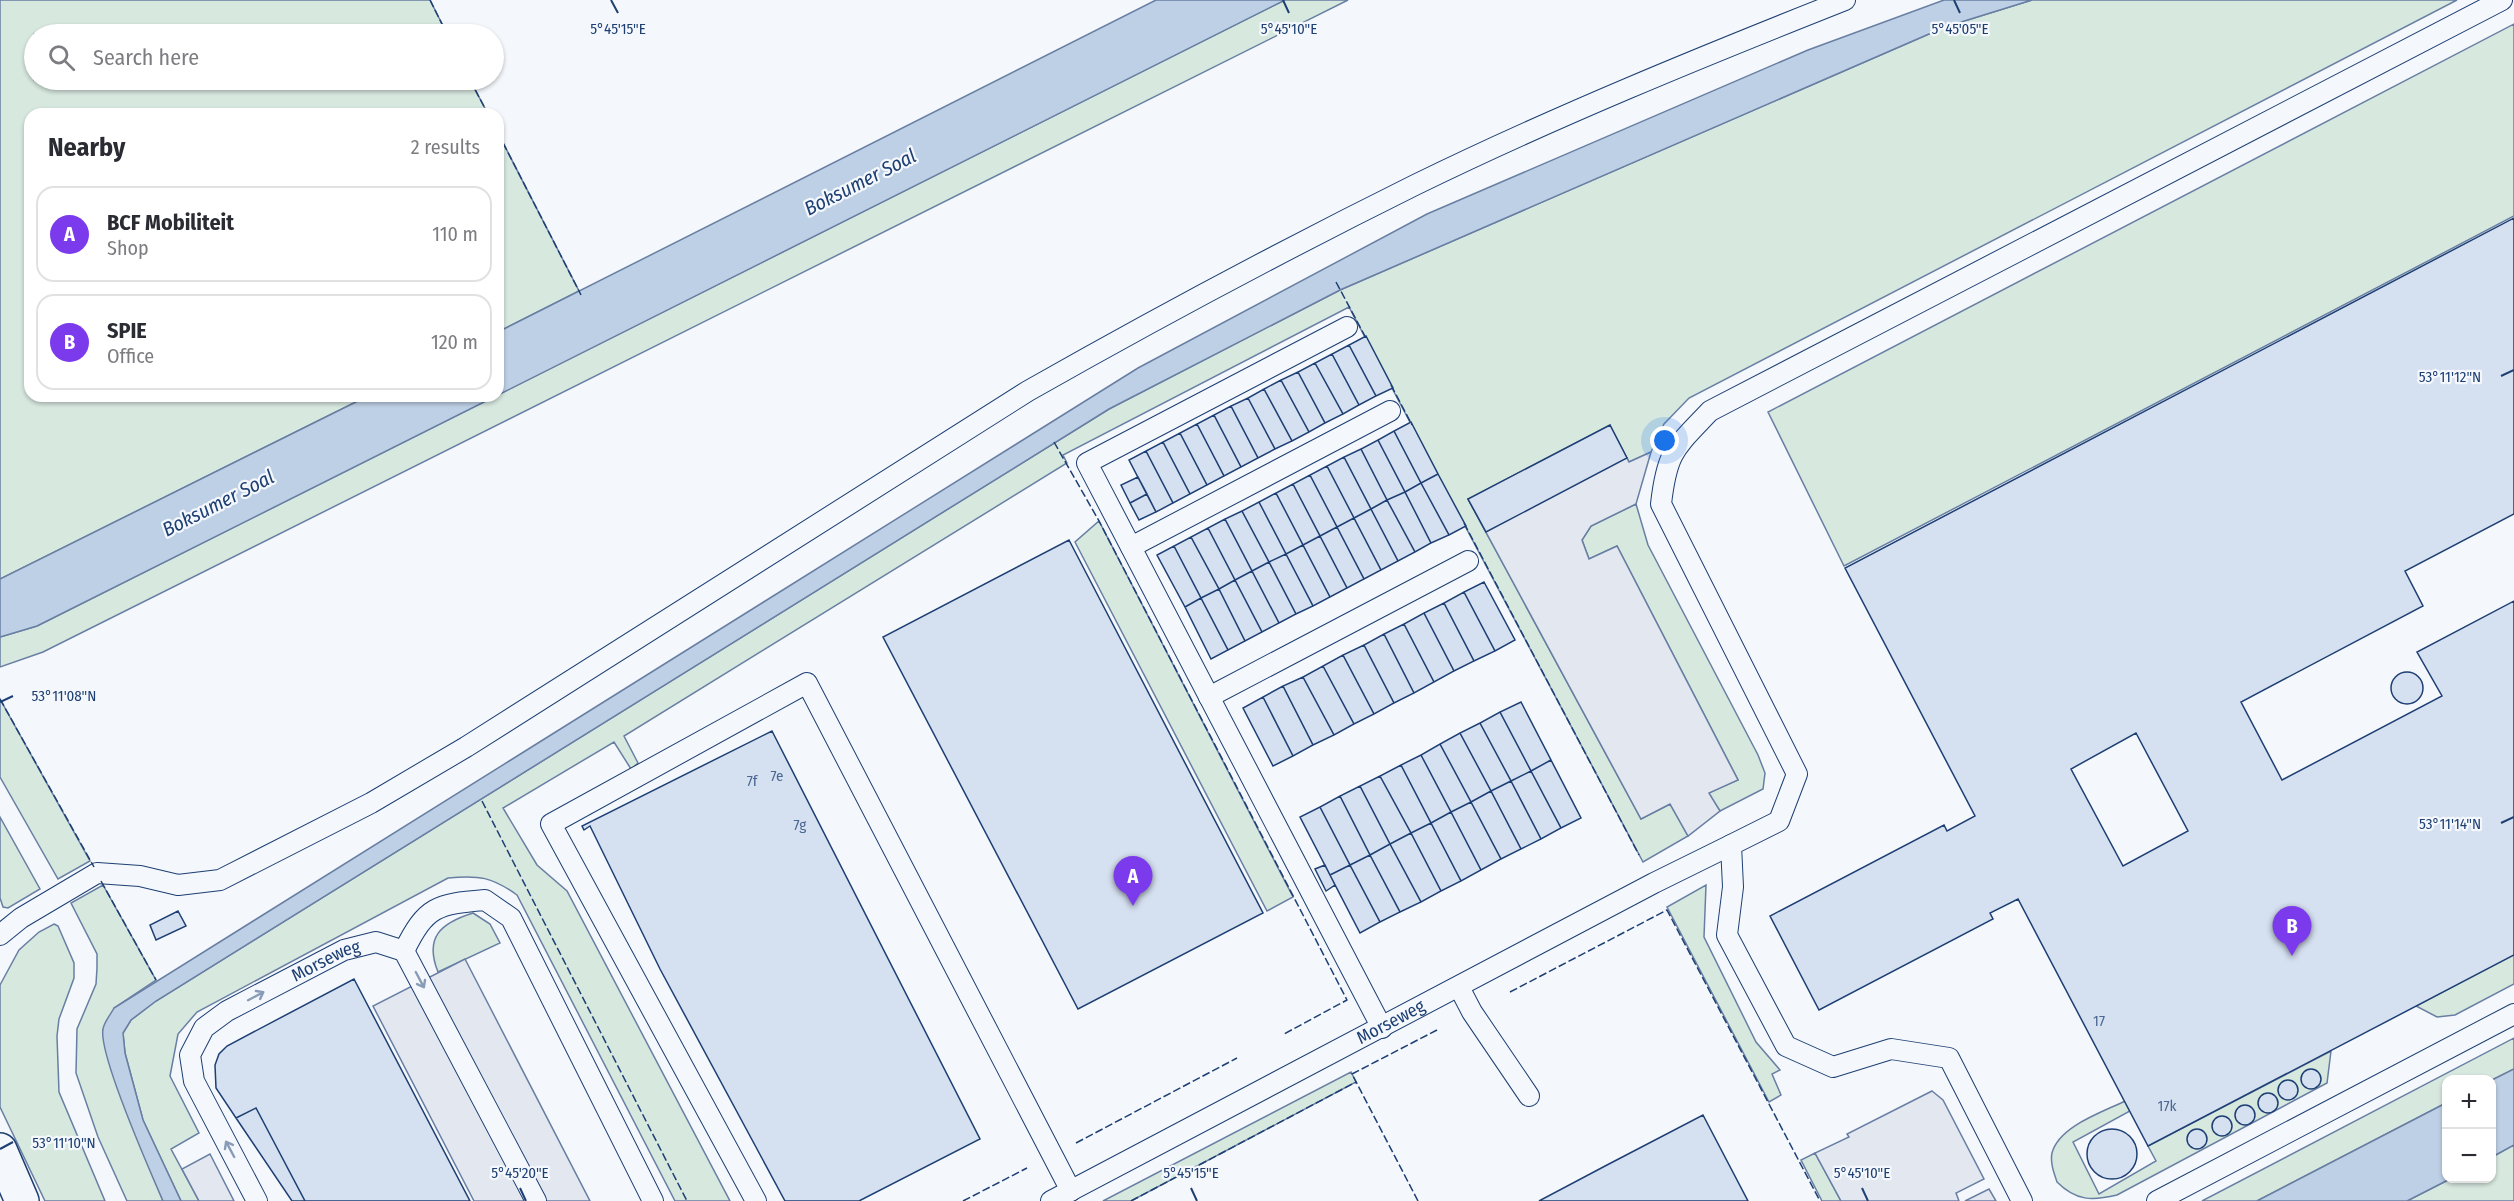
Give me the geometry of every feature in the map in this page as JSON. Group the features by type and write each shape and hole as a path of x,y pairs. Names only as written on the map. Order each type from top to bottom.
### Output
{"street":[{"path":"0,1149 22,1201"}],"lane":[{"path":"0,935 21,918 97,873 140,876 178,885 220,880 250,867 371,803 466,747 1029,391 1120,339 1415,185 1603,101 1845,0"},
{"name":"Morseweg","path":"1051,1201 1654,883 1779,821 1797,774 1661,504 1665,471 1674,450 1710,411 2502,0"},
{"path":"1347,327 1087,463 1382,1028"},
{"path":"1131,547 1390,411"},
{"path":"1209,697 1468,561"},
{"path":"756,1201 551,824 807,683 1071,1191"},
{"path":"1731,845 1733,887 1727,935 1786,1046 1833,1067 1892,1049 1949,1058 2022,1201"},
{"path":"536,1201 404,951 418,922 445,904 485,900 511,918 653,1201"},
{"name":"Morseweg","path":"257,1201 194,1081 190,1055 204,1029 227,1011 344,950 376,942 404,951"},
{"path":"1459,987 1472,1012 1529,1096"},
{"path":"2157,1201 2514,1014"}],"shaded area":[{"path":"0,0 430,0 442,24 24,24 24,90 475,90 485,108 24,108 24,402 356,402 0,579"},
{"path":"1285,0 1348,0 43,652 0,667 0,637 37,626 484,402 504,402 504,392"},
{"path":"2032,0 2457,0 1689,398 1664,424 1651,452 1629,462 1627,458 1468,499 1641,819 1670,804 1688,836 1643,862 1349,307 1063,455 1067,463 624,736 638,763 631,769 614,742 503,808 537,865 567,891 730,1201 675,1201 517,895 492,881 468,877 448,878 197,1012 178,1034 170,1076 199,1133 171,1149 199,1201 181,1201 143,1120 125,1053 123,1033 131,1020 156,1001 1109,409 1340,290 1945,27"},
{"path":"2514,24 2514,216 1844,566 1768,412"},
{"path":"504,145 579,291 504,329"},
{"path":"1610,425 1629,462 1651,452 1636,504 1591,526 1582,540 1589,559 1617,546 1738,780 1709,793 1720,811 1688,836 1670,804 1641,819 1468,499"},
{"path":"1636,504 1648,545 1758,755 1765,773 1763,789 1720,811 1708,793 1738,780 1617,546 1589,559 1582,540 1591,526"},
{"path":"1099,521 1293,897 1267,911 1075,542"},
{"path":"0,699 90,861 58,879 0,777"},
{"path":"0,817 40,889 8,908 3,907 0,898"},
{"path":"103,885 156,980 114,1008 128,1116 163,1201 127,1201 98,1137 76,1073 77,1029 96,984 97,954 71,903"},
{"path":"1706,885 1704,937 1756,1042 1780,1070 1772,1074 1781,1095 1769,1102 1667,907"},
{"path":"473,913 490,924 500,943 438,972 433,949 438,933 452,922"},
{"path":"54,924 58,926 74,963 74,978 59,1019 57,1036 59,1092 105,1201 45,1201 0,1107 0,985 19,950 39,932"},
{"path":"2514,954 2514,984 2455,1015 2437,1017 2416,1006"},
{"path":"465,959 590,1201 474,1201 373,1006"},
{"path":"2514,1038 2514,1069 2496,1078 2496,1075 2443,1075"},
{"path":"2331,1051 2327,1083 2117,1195 2085,1198 2071,1193 2057,1182 2052,1160 2056,1143 2072,1128 2094,1115 2125,1101 2130,1111 2073,1142 2099,1194 2156,1161 2148,1146"},
{"path":"1351,1072 1356,1082 1131,1201 1103,1201"},
{"path":"2442,1076 2442,1105 2257,1201 2202,1201"},
{"path":"1932,1091 1943,1100 1984,1179 1956,1193 1959,1201 1841,1201 1815,1153 1849,1137 1847,1134"},
{"path":"2514,1145 2514,1201 2407,1201 2442,1183 2496,1183 2496,1155"},
{"path":"1815,1153 1841,1201 1822,1201 1801,1160"},
{"path":"210,1154 234,1201 199,1201 182,1169"},
{"path":"1989,1189 1996,1201 1965,1201"}],"water":[{"name":"Boksumer Soal","path":"1156,0 1285,0 504,392 504,329"},
{"path":"1944,0 2032,0 1945,27 1340,290 1109,409 156,1001 131,1020 123,1033 125,1053 143,1120 181,1201 163,1201 126,1113 108,1062 103,1029 114,1008 1138,368 1427,214 1808,50"},
{"name":"Boksumer Soal","path":"356,402 484,402 37,626 0,637 0,579"},
{"path":"2514,1069 2514,1145 2496,1155 2496,1129 2496,1078"},
{"path":"2442,1105 2442,1183 2407,1201 2257,1201"}],"building":[{"path":"2514,218 2514,514 2405,571 2423,606 2241,702 2282,780 2442,696 2417,652 2514,601 2514,955 2148,1146 2018,899 1990,913 1993,919 1819,1010 1770,916 1944,825 1947,831 1975,816 1845,568","holes":["2136,733 2188,831 2123,866 2071,769"]},
{"path":"1366,336 1393,388 1376,396 1349,345"},
{"path":"1349,345 1376,396 1359,405 1332,354"},
{"path":"1332,354 1359,405 1343,414 1315,363"},
{"path":"1315,363 1343,414 1325,423 1298,372"},
{"path":"1298,372 1325,423 1309,432 1281,380"},
{"path":"1281,380 1309,432 1292,441 1264,389"},
{"path":"1264,389 1292,441 1275,449 1248,398"},
{"path":"1248,398 1275,449 1258,458 1231,406"},
{"path":"1231,406 1258,458 1241,467 1214,415"},
{"path":"1214,415 1241,467 1224,476 1197,424"},
{"path":"1411,422 1438,474 1421,483 1394,431"},
{"path":"1197,424 1224,476 1207,485 1180,433"},
{"path":"1610,425 1627,458 1486,532 1468,499"},
{"path":"1394,431 1421,483 1405,492 1378,440"},
{"path":"1180,433 1207,485 1190,494 1163,442"},
{"path":"1378,440 1405,492 1387,500 1361,449"},
{"path":"1163,442 1190,494 1173,503 1146,451"},
{"path":"1361,449 1387,500 1371,509 1344,457"},
{"path":"1146,451 1173,503 1156,512 1129,460"},
{"path":"1344,457 1371,509 1354,518 1327,466"},
{"path":"1327,466 1354,518 1337,527 1310,475"},
{"path":"1438,474 1466,526 1449,535 1421,483"},
{"path":"1310,475 1337,527 1320,536 1293,484"},
{"path":"1138,477 1147,494 1130,503 1121,485"},
{"path":"1421,483 1449,535 1431,543 1405,492"},
{"path":"1293,484 1320,536 1303,545 1276,493"},
{"path":"1405,492 1431,543 1415,552 1387,500"},
{"path":"1276,493 1303,545 1286,554 1259,502"},
{"path":"1147,494 1156,512 1139,520 1130,503"},
{"path":"1387,500 1415,552 1398,561 1371,509"},
{"path":"1259,502 1286,554 1269,562 1242,511"},
{"path":"1371,509 1398,561 1381,570 1354,518"},
{"path":"1242,511 1269,562 1252,571 1225,519"},
{"path":"1354,518 1381,570 1364,579 1337,527"},
{"path":"1225,519 1252,571 1235,580 1208,528"},
{"path":"1337,527 1364,579 1347,588 1320,536"},
{"path":"1208,528 1235,580 1219,589 1191,537"},
{"path":"1320,536 1347,588 1330,597 1303,545"},
{"path":"1191,537 1219,589 1201,598 1174,546"},
{"path":"1069,540 1263,913 1078,1009 883,637"},
{"path":"1303,545 1330,597 1313,606 1286,554"},
{"path":"1174,546 1201,598 1185,607 1157,555"},
{"path":"1286,554 1313,606 1296,614 1269,562"},
{"path":"1269,562 1296,614 1279,623 1252,571"},
{"path":"1252,571 1279,623 1262,632 1235,580"},
{"path":"1235,580 1262,632 1245,641 1219,589"},
{"path":"1484,582 1515,640 1495,651 1464,592"},
{"path":"1219,589 1245,641 1228,650 1201,598"},
{"path":"1464,592 1495,651 1474,661 1444,603"},
{"path":"1201,598 1228,650 1211,659 1185,607"},
{"path":"1444,603 1474,661 1454,671 1424,613"},
{"path":"1424,613 1454,671 1434,682 1404,624"},
{"path":"1404,624 1434,682 1414,693 1384,634"},
{"path":"1384,634 1414,693 1394,703 1364,645"},
{"path":"1364,645 1394,703 1374,714 1343,655"},
{"path":"1343,655 1374,714 1354,724 1323,666"},
{"path":"1323,666 1354,724 1334,735 1303,677"},
{"path":"2407,672 2419,676 2423,688 2419,700 2407,704 2395,700 2391,688 2395,676"},
{"path":"1303,677 1334,735 1313,745 1283,686"},
{"path":"1283,686 1313,745 1293,756 1263,697"},
{"path":"1263,697 1293,756 1273,766 1243,708"},
{"path":"1521,702 1551,760 1531,771 1500,712"},
{"path":"1500,712 1531,771 1511,781 1480,723"},
{"path":"1480,723 1511,781 1491,791 1460,733"},
{"path":"772,731 980,1139 859,1201 785,1201 660,969 590,826 584,830 582,826"},
{"path":"1460,733 1491,791 1471,802 1440,744"},
{"path":"1440,744 1471,802 1451,812 1421,755"},
{"path":"1421,755 1451,812 1431,823 1401,765"},
{"path":"1551,760 1581,818 1561,828 1531,771"},
{"path":"1401,765 1431,823 1411,833 1380,776"},
{"path":"1531,771 1561,828 1541,839 1511,781"},
{"path":"1380,776 1411,833 1390,844 1360,786"},
{"path":"1511,781 1541,839 1521,849 1491,791"},
{"path":"1360,786 1390,844 1370,855 1340,796"},
{"path":"1491,791 1521,849 1501,859 1471,802"},
{"path":"1340,796 1370,855 1350,865 1320,807"},
{"path":"1471,802 1501,859 1481,870 1451,812"},
{"path":"1320,807 1350,865 1330,875 1300,817"},
{"path":"1451,812 1481,870 1461,881 1431,823"},
{"path":"1431,823 1461,881 1441,891 1411,833"},
{"path":"1411,833 1441,891 1421,902 1390,844"},
{"path":"1390,844 1421,902 1400,912 1370,855"},
{"path":"1370,855 1400,912 1380,922 1350,865"},
{"path":"1325,865 1335,885 1326,891 1315,869"},
{"path":"1350,865 1380,922 1360,933 1330,875"},
{"path":"178,911 186,926 156,940 150,925"},
{"path":"354,979 470,1201 305,1201 256,1108 236,1118 216,1088 215,1065 219,1054 227,1046"},
{"path":"2307,1069 2315,1069 2321,1075 2321,1083 2315,1089 2307,1089 2301,1083 2301,1075"},
{"path":"2284,1080 2292,1080 2298,1086 2298,1094 2292,1100 2284,1100 2278,1094 2278,1086"},
{"path":"2264,1093 2272,1093 2278,1099 2278,1107 2272,1113 2264,1113 2258,1107 2258,1099"},
{"path":"2241,1105 2249,1105 2255,1111 2255,1119 2249,1125 2241,1125 2235,1119 2235,1111"},
{"path":"256,1108 305,1201 292,1201 236,1118"},
{"path":"1703,1115 1748,1201 1539,1201 1607,1165"},
{"path":"2218,1116 2226,1116 2232,1122 2232,1130 2226,1136 2218,1136 2212,1130 2212,1122"},
{"path":"2107,1129 2117,1129 2130,1136 2137,1149 2137,1159 2130,1172 2117,1179 2107,1179 2098,1175 2091,1168 2087,1159 2087,1149 2091,1140 2098,1133"},
{"path":"2193,1129 2201,1129 2207,1135 2207,1143 2201,1149 2193,1149 2187,1143 2187,1135"}],"fence":[{"path":"430,0 442,24"},
{"path":"475,90 485,108"},
{"path":"504,145 581,295"},
{"path":"1336,282 1367,340"},
{"path":"1391,385 1412,425"},
{"path":"1054,442 1099,521 1347,1000 1284,1034"},
{"path":"1464,523 1639,855"},
{"path":"0,699 94,867"},
{"path":"482,801 687,1201"},
{"path":"101,881 156,980"},
{"path":"1510,992 1667,910 1820,1201"},
{"path":"1418,1201 1352,1074 1437,1030"},
{"path":"1076,1143 1237,1058"},
{"path":"1131,1201 1356,1082"},
{"path":"963,1201 1027,1168"}],"place":[{"name":"BCF Mobiliteit","path":"1133,906"},
{"name":"SPIE","path":"2292,956"}]}
